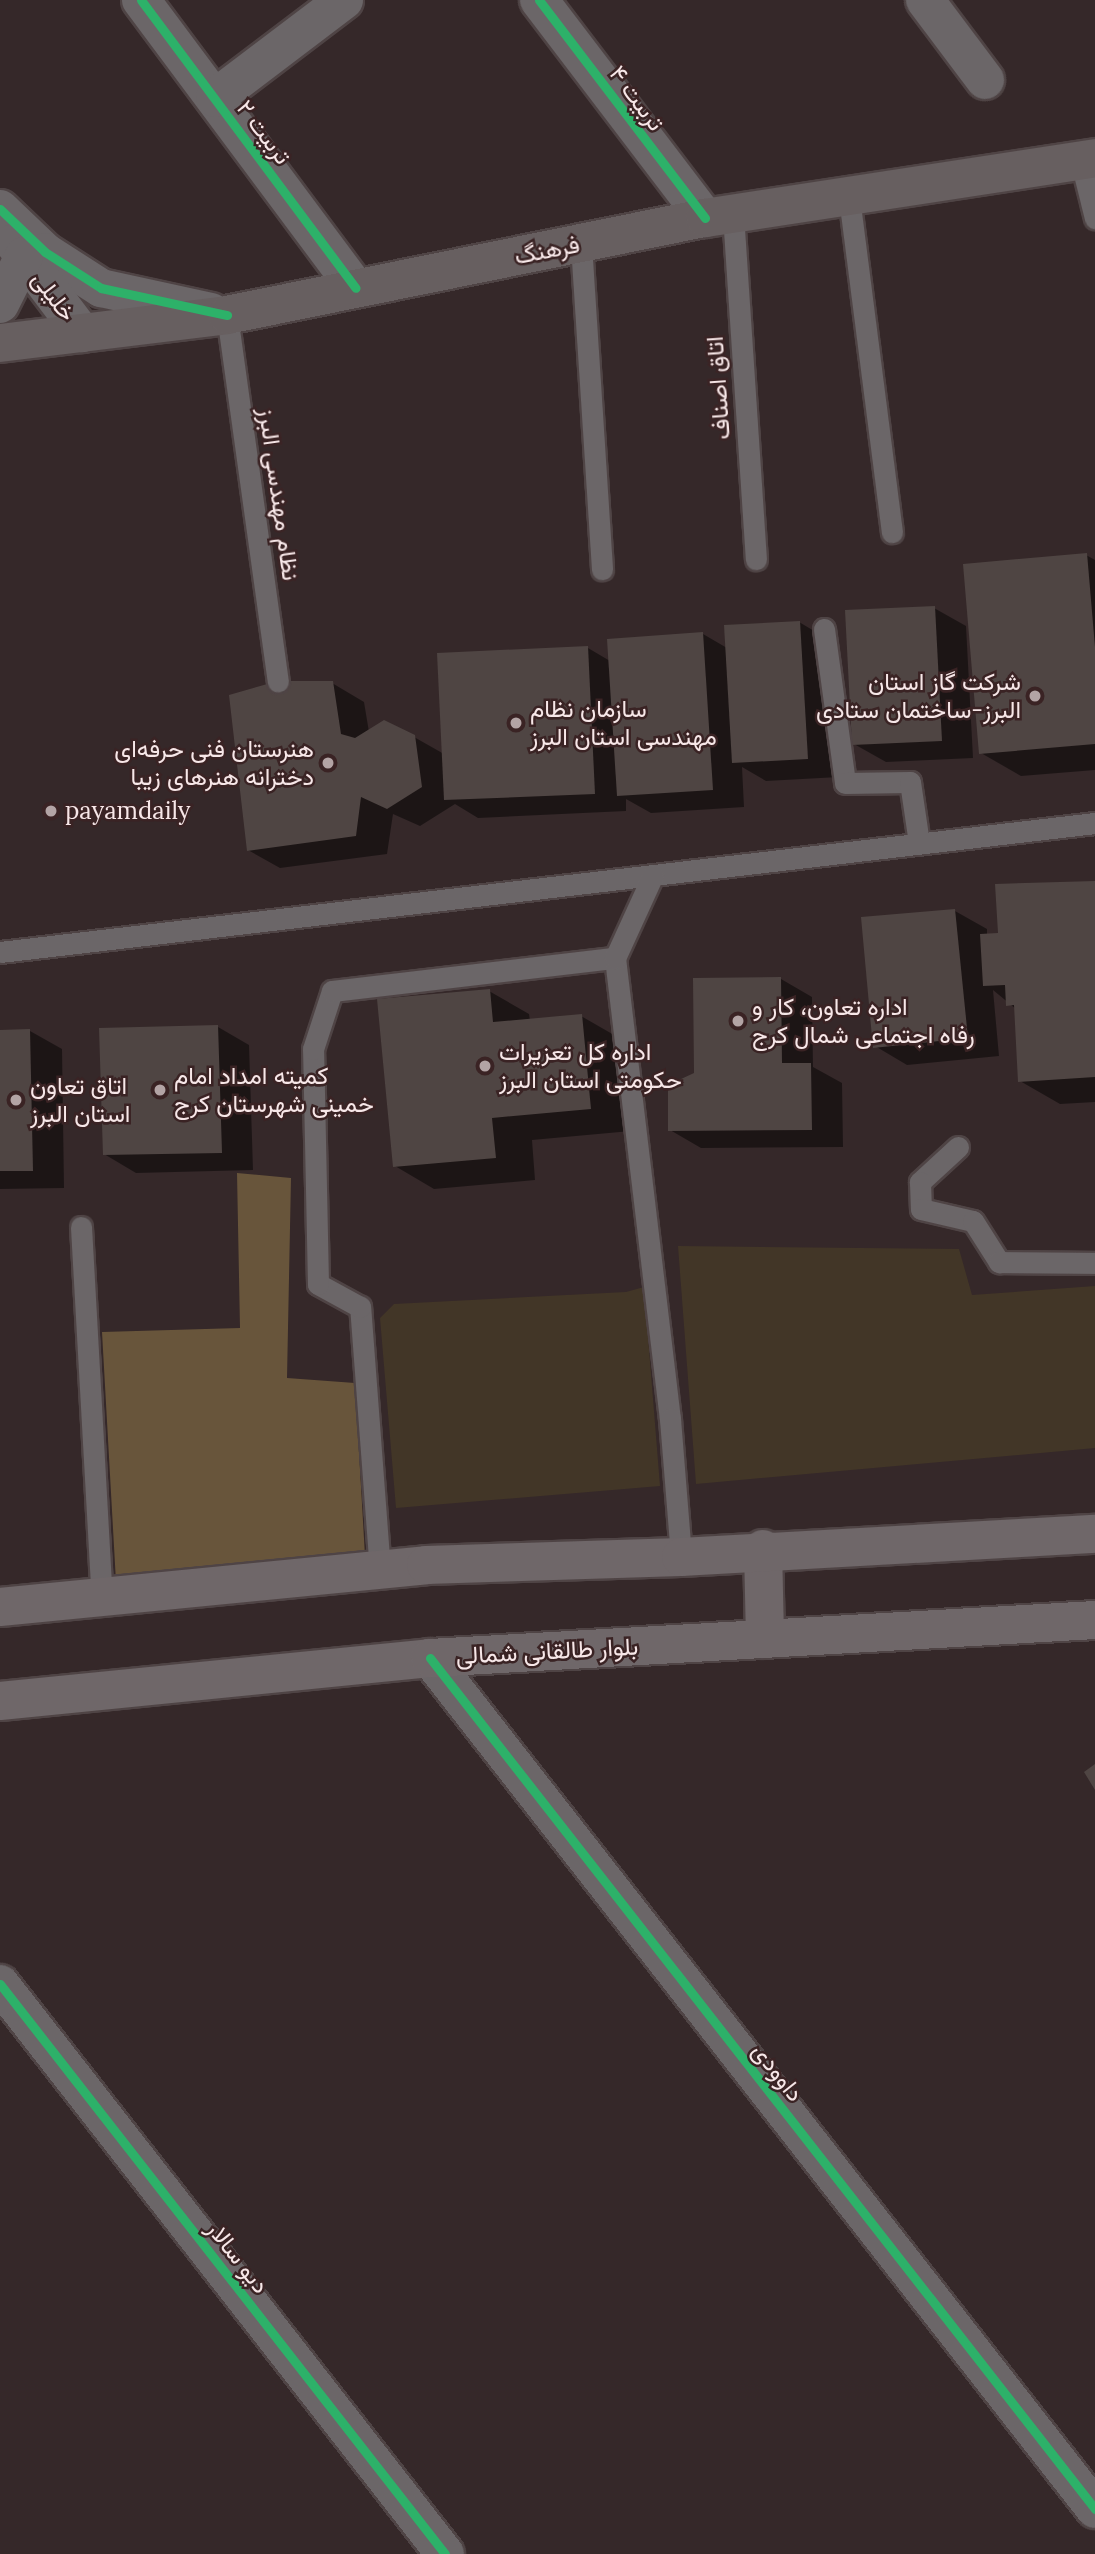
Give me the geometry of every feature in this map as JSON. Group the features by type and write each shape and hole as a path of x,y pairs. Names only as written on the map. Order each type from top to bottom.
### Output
{"main road":[{"name":"فرهنگ","path":"0,343 227,315 719,216 1088,160"},
{"path":"0,1607 426,1565 681,1557 763,1549 1095,1534"},
{"path":"763,1549 765,1639"},
{"name":"بلوار طالقانی شمالی","path":"0,1701 430,1658 1095,1620"}],"street":[{"name":"تربیت ۲","path":"141,0 356,288"},
{"path":"215,98 344,0"},
{"name":"تربیت ۴","path":"540,0 719,216"},
{"path":"925,0 985,80"},
{"path":"0,209 45,252 101,288 227,315"},
{"name":"خلیلی","path":"0,225 82,333"},
{"path":"0,304 24,256"},
{"name":"داوودی","path":"430,1658 1095,2509"},
{"name":"دیو سالار","path":"0,1984 445,2554"}],"lane":[{"path":"1088,160 1095,218"},
{"path":"849,197 892,533"},
{"name":"اتاق اصناف","path":"719,216 756,559"},
{"path":"582,244 602,569"},
{"name":"نظام مهندسی البرز","path":"227,315 278,681"},
{"path":"824,629 845,783 910,782 919,843"},
{"path":"0,952 1095,822"},
{"path":"653,875 615,958 670,1419 681,1557"},
{"path":"380,1571 360,1307 318,1284 313,1049 332,991 615,958"},
{"path":"958,1147 920,1182 921,1209 973,1221 999,1262 1095,1263"},
{"path":"81,1227 102,1599"}],"shaded area":[{"path":"237,1173 291,1178 287,1378 355,1383 365,1556 116,1582 102,1332 240,1328"},
{"path":"678,1246 959,1249 972,1295 1095,1286 1095,1448 696,1484"},
{"path":"644,1287 660,1486 396,1508 380,1318 394,1304 626,1292"}],"building":[{"name":"شرکت گاز استان البرز-ساختمان ستادی","path":"1087,553 1095,647 1095,744 979,754 963,564"},
{"path":"935,606 942,741 852,745 845,610"},
{"path":"800,621 808,759 732,763 724,625"},
{"path":"703,632 713,790 617,796 607,639"},
{"name":"سازمان نظام مهندسی استان البرز","path":"588,646 595,794 444,800 437,653"},
{"name":"هنرستان فنی حرفه‌ای دخترانه هنرهای زیبا","path":"278,681 333,681 341,734 355,738 384,720 415,735 422,787 387,809 361,797 356,836 247,851 229,695"},
{"path":"1095,881 1095,1077 1018,1082 1014,1005 1006,1006 1005,985 983,986 980,934 998,933 995,884"},
{"path":"955,909 968,1038 873,1048 861,917"},
{"name":"اداره تعاون، کار و رفاه اجتماعی شمال کرج","path":"781,977 782,1063 811,1063 812,1130 668,1131 668,1085 694,1073 693,978"},
{"name":"اداره کل تعزیرات حکومتی استان البرز","path":"490,989 493,1022 582,1014 591,1109 492,1118 496,1158 393,1167 377,999"},
{"name":"کمیته امداد امام خمینی شهرستان کرج","path":"218,1025 222,1153 103,1155 99,1028"},
{"name":"اتاق تعاون استان البرز","path":"30,1029 33,1171 0,1171 0,1030"},
{"path":"1095,1764 1095,1790 1084,1772"}],"cycle path":[{"path":"141,0 356,288"},
{"path":"539,0 705,218"},
{"path":"0,209 45,252 101,288 227,315"},
{"path":"430,1658 1095,2509"},
{"path":"0,1984 445,2554"}],"place":[{"name":"شرکت گاز استان البرز-ساختمان ستادی","path":"1035,696"},
{"name":"سازمان نظام مهندسی استان البرز","path":"516,723"},
{"name":"هنرستان فنی حرفه‌ای دخترانه هنرهای زیبا","path":"328,763"},
{"name":"payamdaily","path":"51,811"},
{"name":"اداره تعاون، کار و رفاه اجتماعی شمال کرج","path":"738,1021"},
{"name":"اداره کل تعزیرات حکومتی استان البرز","path":"485,1066"},
{"name":"کمیته امداد امام خمینی شهرستان کرج","path":"160,1090"},
{"name":"اتاق تعاون استان البرز","path":"16,1100"}]}
